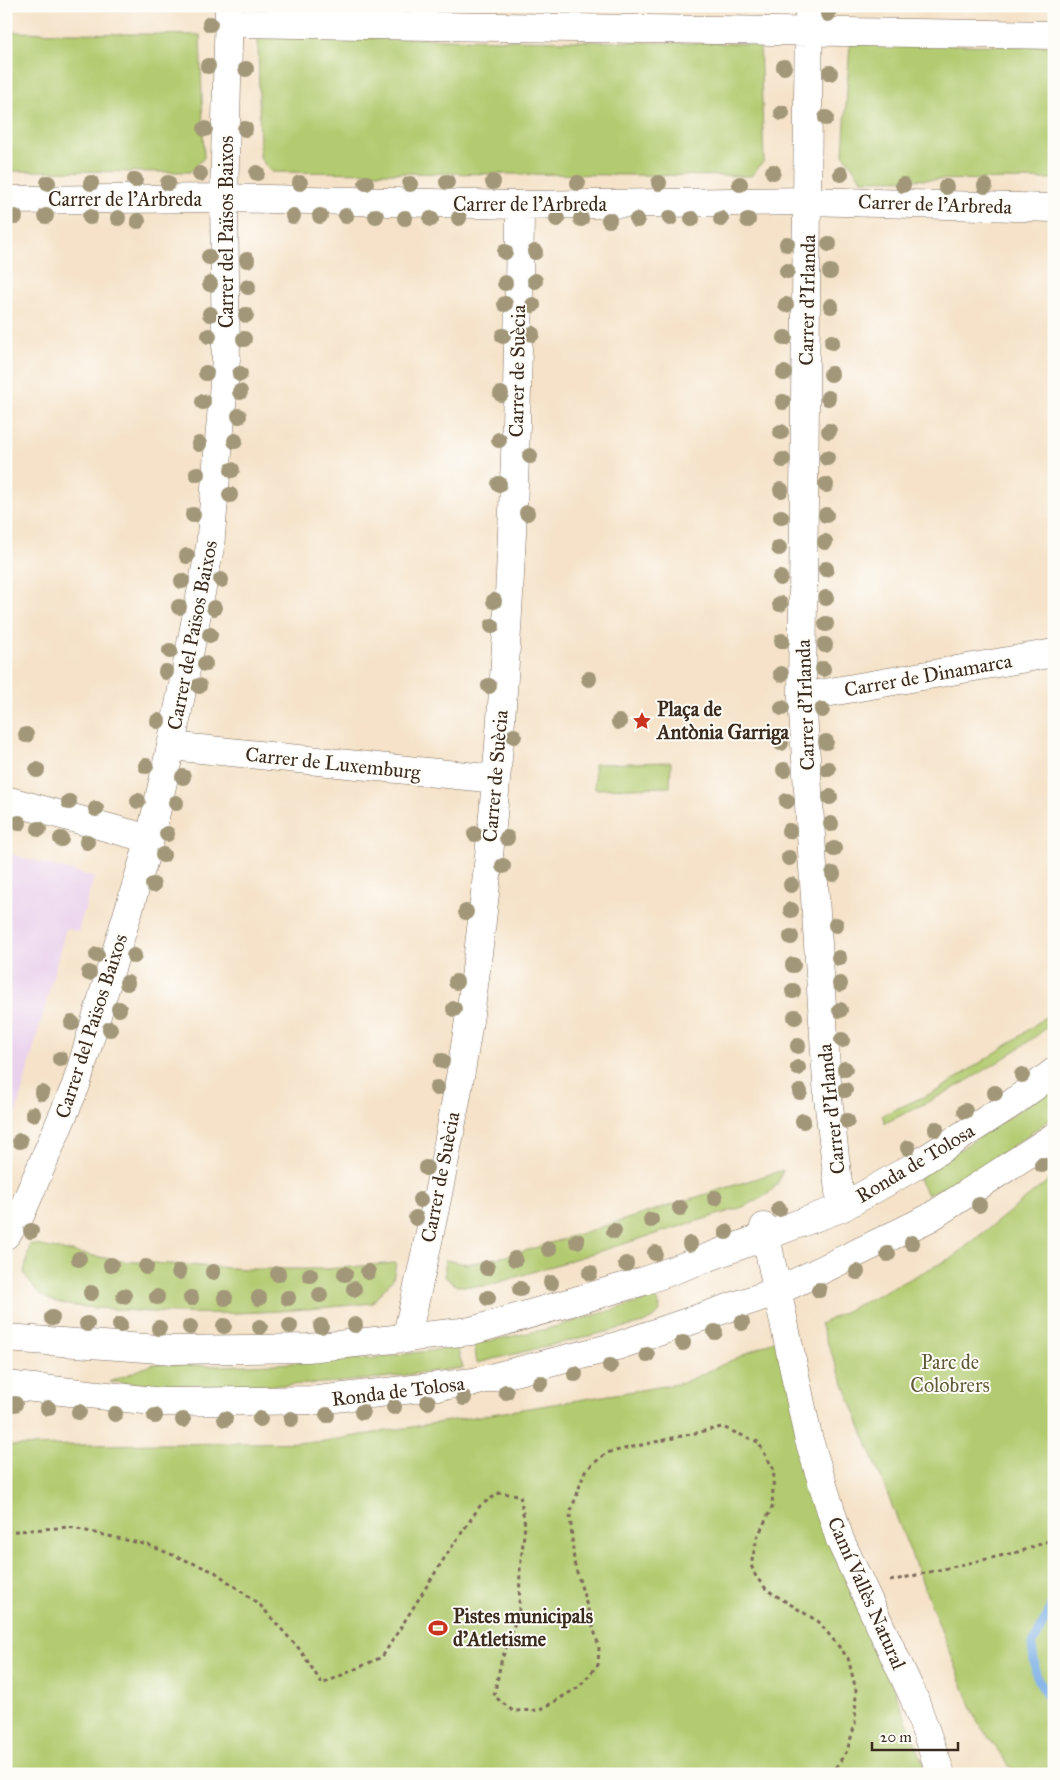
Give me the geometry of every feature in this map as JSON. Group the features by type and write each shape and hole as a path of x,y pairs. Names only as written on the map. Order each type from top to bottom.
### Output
{"street":[{"path":"230,15 809,19 1054,35"},
{"name":"Carrer del Països Baixos","path":"6,1235 20,1216 76,1085 150,839 171,746 210,547 226,359 224,198 230,15"},
{"name":"Carrer d'Irlanda","path":"809,19 802,697 828,1098 841,1208"},
{"name":"Carrer de l'Arbreda","path":"6,200 224,198 520,205 808,201 1054,208"},
{"name":"Carrer de Suècia","path":"406,1339 445,1163 473,989 496,779 516,443 520,205"},
{"name":"Carrer de Dinamarca","path":"802,697 1054,653"},
{"name":"Carrer de Luxemburg","path":"171,746 496,779"},
{"path":"6,800 150,839"},
{"name":"Ronda de Tolosa","path":"6,1338 173,1350 308,1348 471,1331 644,1281 765,1231 841,1208 913,1167 1011,1104 1054,1072"},
{"name":"Ronda de Tolosa","path":"6,1385 163,1402 318,1400 474,1382 617,1346 778,1291 929,1218 1054,1137"},
{"path":"765,1231 778,1291"},
{"name":"Camí Vallès Natural","path":"778,1291 808,1437 840,1540 914,1698 941,1774"}],"path":[{"path":"6,1532 69,1527 148,1545 215,1572 260,1605 301,1651 322,1684 382,1657 447,1554 480,1506 499,1493 520,1495 525,1525 520,1570 519,1611 500,1662 494,1696 513,1711 540,1710 579,1687 598,1665 600,1646 574,1562 570,1514 585,1471 606,1453 722,1427 758,1442 774,1470 772,1507 758,1538 751,1565 756,1577 767,1590 818,1622 848,1658 856,1690 855,1724 847,1751 831,1774"},
{"path":"863,1588 1022,1551 1054,1539"}],"shaded area":[{"path":"6,853 94,877 78,932 66,928 6,1151"}],"green space":[{"path":"6,32 200,35 204,158 190,172 6,171"},
{"path":"258,36 760,44 764,161 751,176 271,172 260,158"},
{"path":"850,44 1054,46 1054,179 862,180 843,154"},
{"path":"671,762 670,787 595,789 594,764"},
{"path":"1054,1010 1054,1022 1014,1052 951,1090 885,1123 882,1115 939,1090 1019,1037"},
{"path":"1054,1087 1054,1117 974,1173 927,1195 918,1177"},
{"path":"783,1170 773,1190 743,1207 487,1286 457,1286 445,1277 445,1260 468,1264 515,1254"},
{"name":"Parc de Colobrers","path":"1054,1176 1054,1774 1015,1774 978,1723 820,1324 953,1257"},
{"path":"30,1244 121,1261 248,1269 327,1269 396,1263 393,1279 372,1303 243,1313 146,1312 73,1306 46,1298 35,1288 24,1273"},
{"path":"654,1298 658,1302 660,1311 655,1317 643,1323 477,1363 474,1344 547,1329"},
{"name":"Pistes municipals d'Atletisme","path":"786,1335 811,1483 928,1774 6,1774 6,1446 319,1442 683,1383"},
{"path":"457,1347 463,1368 372,1379 307,1384 241,1386 110,1382 153,1364 216,1366 274,1364 375,1358"}],"waterway":[{"path":"1054,1602 1032,1646 1036,1674 1054,1712"}],"place":[{"name":"Plaça de Antònia Garriga","path":"642,721"},
{"name":"Pistes municipals d'Atletisme","path":"438,1628"}]}
